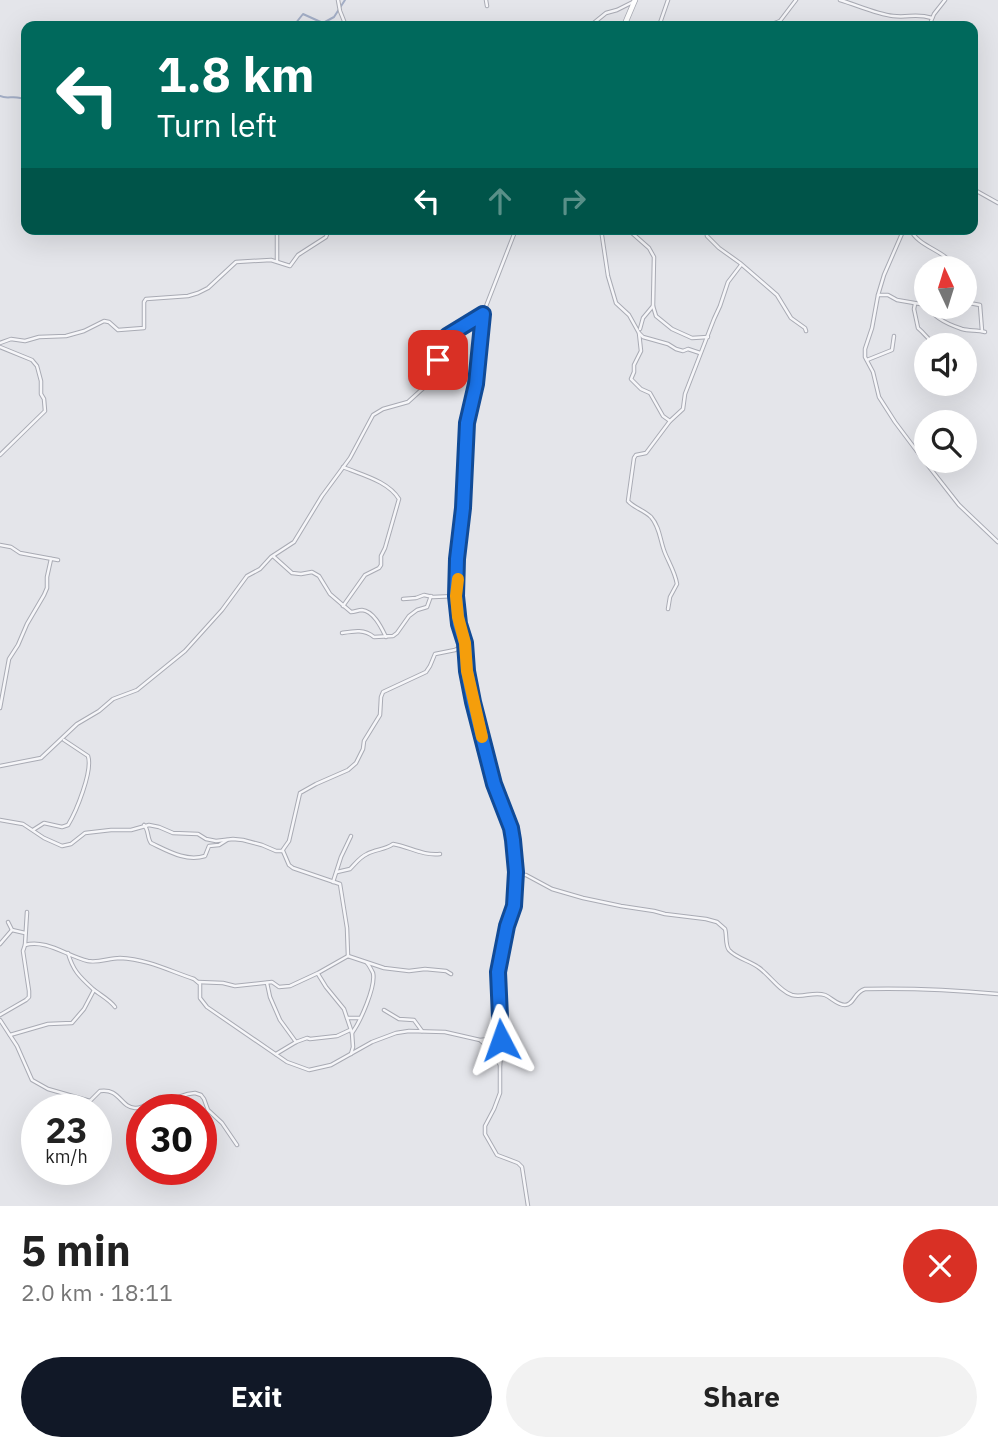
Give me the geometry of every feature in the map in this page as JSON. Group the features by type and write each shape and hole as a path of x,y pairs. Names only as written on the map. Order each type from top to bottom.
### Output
{"street":[{"path":"338,0 344,21"},
{"path":"486,0 487,6"},
{"path":"661,21 667,0"},
{"path":"780,21 796,0"},
{"path":"840,0 887,15 919,15 932,19 944,0"},
{"path":"596,21 606,13 635,1"},
{"path":"626,21 635,1"},
{"path":"978,192 998,203"},
{"path":"276,235 276,262"},
{"path":"0,345 12,339 25,341 39,337 66,336 104,321 118,330 144,328 146,299 198,293 208,288 236,262 268,260 291,265 298,255 326,235"},
{"path":"514,235 483,314 476,384 467,423 456,596 467,671 484,746 512,834 515,880 514,906 498,972 502,1056 500,1093 485,1126 485,1134 497,1156 522,1167 528,1206"},
{"path":"603,235 608,276 616,303 629,314 639,333 676,349 688,349 700,354"},
{"path":"636,235 654,254 652,296 656,316 672,330 692,338 708,337"},
{"path":"708,235 777,295 791,318 806,331"},
{"path":"901,235 886,268 864,353 879,397 892,417 951,495 998,542"},
{"path":"912,235 944,256"},
{"path":"668,609 670,597 677,584 670,561 652,519 631,505 628,499 634,457 646,453 670,421 683,409 685,394 728,282 741,265"},
{"path":"878,295 890,295 897,300 914,304"},
{"path":"941,319 963,329 984,332 980,305 977,304"},
{"path":"653,306 643,318 639,333 641,351 631,379 650,393 663,416 670,421"},
{"path":"0,766 44,757 82,720 113,699 137,690 186,651 247,576 294,542 373,415 408,402 427,386 447,336 483,314"},
{"path":"867,360 892,350 894,336"},
{"path":"0,345 36,364 45,411 0,455"},
{"path":"343,467 386,486 399,499 381,556 381,565 365,575 343,607"},
{"path":"0,545 11,547 19,553 58,560"},
{"path":"273,556 292,573 312,572 319,576 330,594 343,607 351,612 361,610 369,613 386,637"},
{"path":"0,708 9,659 44,596 51,559"},
{"path":"403,599 422,595 456,596"},
{"path":"342,633 361,631 374,637 386,637 397,633 408,615 427,607 431,596"},
{"path":"0,820 16,822 62,846 71,844 85,833 132,830 144,825 173,832 198,834 216,841 243,840 276,851 283,850 289,841 300,794 313,785 348,770 356,763 381,712 383,692 428,671 435,654 455,650 465,643"},
{"path":"33,830 44,823 62,827 68,825 84,785 89,758 62,739"},
{"path":"144,825 150,843 188,858 205,856 208,847 227,840"},
{"path":"334,881 342,852 351,836"},
{"path":"337,872 350,869 364,855 387,849 393,844 409,847 420,853 440,854"},
{"path":"283,850 293,868 340,884 348,935 348,956"},
{"path":"515,880 520,875 526,875 552,889 583,898 714,921 725,929 730,951 757,965 783,989 794,995 818,994 846,1005 851,1003 859,991 867,989 936,989 998,994"},
{"path":"0,1015 29,997 23,957 27,912"},
{"path":"8,922 12,930"},
{"path":"12,930 25,933"},
{"path":"0,944 12,930"},
{"path":"24,945 39,945 92,962 118,958 147,962 198,982 235,986 273,982 279,987 288,986 348,956 394,969 413,971 423,968 451,974"},
{"path":"68,953 75,972 115,1007"},
{"path":"276,1054 308,1038 337,1036 351,1031 366,1009 373,979 373,972 367,963"},
{"path":"318,973 326,988 343,1007 351,1031 351,1054"},
{"path":"198,982 200,998 207,1007 289,1064 309,1070 331,1065 391,1034 409,1031 445,1032 480,1040 500,1034"},
{"path":"267,983 278,1015 296,1042"},
{"path":"10,1035 48,1024 72,1023 84,1009 94,990"},
{"path":"384,1010 398,1018 414,1020 422,1031"},
{"path":"347,1018 360,1018"},
{"path":"0,1020 17,1046 31,1078 46,1087 90,1101 100,1091 109,1090 129,1107 137,1108 161,1097 169,1100 182,1095 197,1094 203,1098 208,1110 222,1123 237,1145"},
{"path":"480,1040 491,1049 500,1065"}],"waterway":[{"path":"327,21 334,17 345,0"},
{"path":"297,21 303,14 319,21"},
{"path":"0,96 21,98"}],"slow traffic":[{"path":"458,579 458,617 482,737"}],"route":[{"path":"438,360 447,336 483,314 476,384 467,423 456,596 473,702 494,784 513,840 516,872 514,906 498,972 501,1040"}]}
